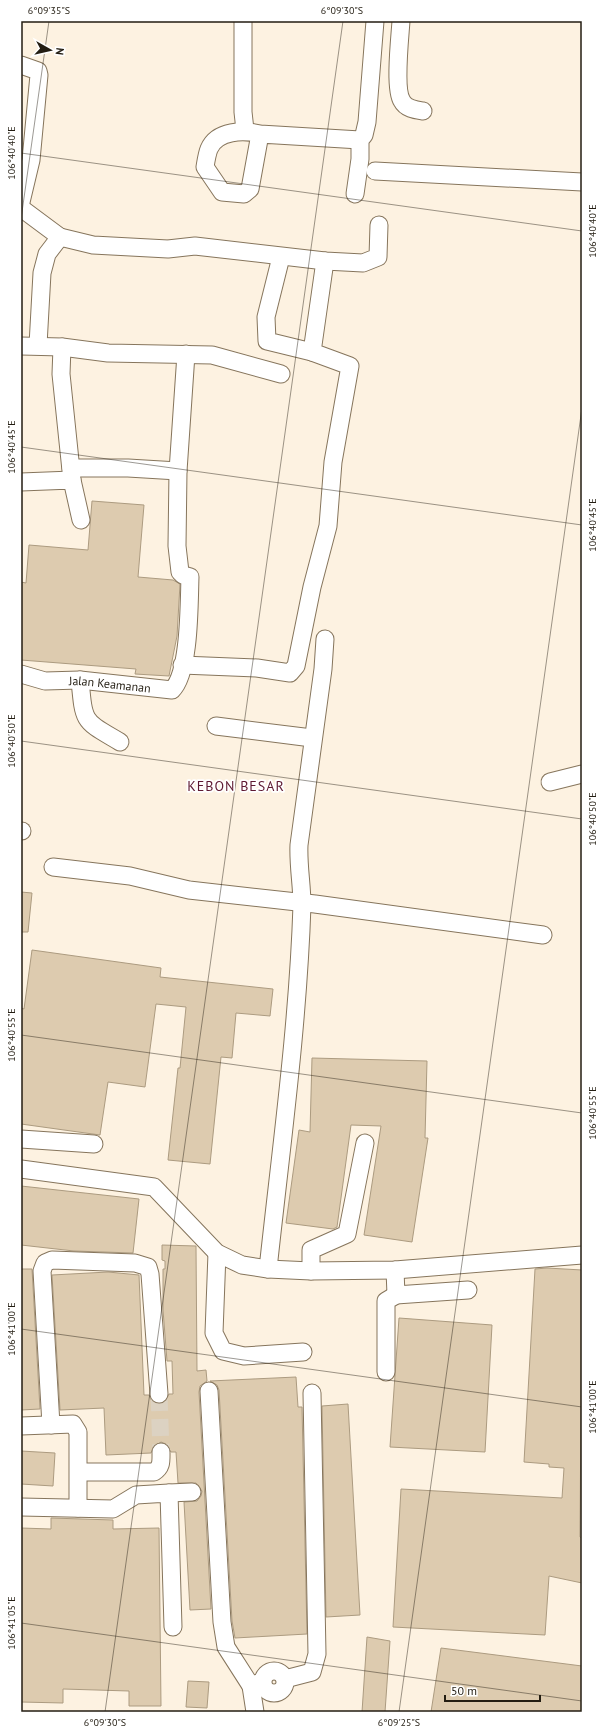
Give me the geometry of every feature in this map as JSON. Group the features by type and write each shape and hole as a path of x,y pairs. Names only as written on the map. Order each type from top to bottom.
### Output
{"street":[{"path":"243,21 243,112 253,132 360,140"},
{"path":"355,194 360,159 360,140 364,135 367,122 375,21"},
{"path":"400,21 398,89 402,102 410,108 423,111"},
{"path":"21,65 38,70 39,75 31,160 21,202"},
{"path":"375,171 582,182"},
{"path":"21,208 60,237 93,245 168,249 195,246 281,257 363,263 378,257 379,225"},
{"path":"60,237 47,254 42,273 29,345 62,347 108,353 212,355 281,374"},
{"path":"186,354 178,472 178,563 183,575 190,577 186,645 182,664 257,668 290,673 296,666 312,587 328,526 333,462 350,366 312,352 267,341 266,317 281,257"},
{"path":"312,352 325,261"},
{"path":"62,347 61,374 72,474 81,520"},
{"path":"21,482 72,474 128,468 178,472"},
{"path":"268,1269 292,1054 302,904 298,867 299,845 312,738 323,669 325,639"},
{"name":"Jalan Keamanan","path":"21,674 45,681 80,680 172,690 178,684 182,664"},
{"path":"80,680 84,717 90,724 120,742"},
{"path":"216,726 312,738"},
{"path":"550,782 582,774"},
{"path":"53,867 130,876 189,890 543,935"},
{"path":"21,1139 94,1144"},
{"path":"311,1271 311,1250 347,1234 365,1143"},
{"path":"21,1169 154,1187 217,1253 242,1265 268,1269 311,1271 395,1270 582,1255"},
{"path":"217,1253 214,1333 223,1351 244,1356 303,1352"},
{"path":"51,1425 42,1271 45,1263 52,1260 135,1263 148,1267 150,1274 159,1394"},
{"path":"395,1270 396,1295"},
{"path":"386,1372 386,1301 396,1295 468,1290"},
{"path":"209,1391 222,1622 226,1647 257,1684"},
{"path":"255,1712 257,1684 265,1674 272,1671 280,1672 285,1679 312,1672 317,1654 312,1393"},
{"path":"21,1426 73,1424 78,1432 78,1508"},
{"path":"79,1472 154,1472 159,1469 161,1464 161,1452"},
{"path":"21,1507 113,1509 136,1495 192,1492"},
{"path":"168,1493 174,1627"}],"building":[{"path":"92,501 144,505 138,577 173,580 180,584 177,636 169,676 135,674 136,669 21,660 21,582 26,583 29,545 88,550"},
{"path":"21,892 32,893 28,932 21,932"},
{"path":"32,950 161,968 160,977 273,989 270,1016 236,1013 232,1058 221,1057 210,1164 168,1160 186,1007 156,1004 145,1087 108,1082 100,1135 21,1124 21,1008 24,1009"},
{"path":"312,1058 427,1061 425,1138 428,1138 412,1242 364,1235 381,1126 351,1125 337,1227 333,1229 286,1223 299,1130 310,1132"},
{"path":"21,1186 139,1199 133,1253 74,1251 21,1245"},
{"path":"162,1245 196,1246 197,1371 206,1370 207,1381 200,1386 199,1392 211,1609 190,1610 184,1502 197,1501 201,1496 202,1491 196,1483 178,1483 176,1452 171,1452 166,1444 161,1442 153,1447 151,1453 106,1455 104,1408 60,1410 52,1275 108,1272 139,1275 144,1395 149,1395 151,1400 159,1404 165,1402 169,1394 173,1394 172,1361 167,1361 163,1310 163,1269 165,1269 165,1261 162,1260"},
{"path":"547,1268 582,1270 580,1537 582,1538 582,1583 549,1576 545,1635 393,1627 401,1489 562,1498 564,1468 549,1467 549,1464 524,1462 535,1269"},
{"path":"21,1269 32,1269 40,1409 21,1410"},
{"path":"399,1318 492,1325 485,1452 390,1447"},
{"path":"296,1377 298,1407 302,1407 307,1634 235,1638 232,1621 219,1390 217,1385 210,1381"},
{"path":"348,1404 360,1615 326,1617 322,1406"},
{"path":"21,1451 55,1453 53,1486 21,1484"},
{"path":"51,1518 113,1520 113,1529 159,1528 161,1706 129,1706 129,1691 63,1689 63,1703 21,1702 21,1528 51,1529"},
{"path":"367,1637 390,1641 385,1712 362,1712"},
{"path":"441,1648 582,1666 582,1712 431,1712"},
{"path":"188,1681 209,1682 207,1708 186,1707"}],"tunnel":[{"path":"159,1394 161,1452"}],"district":[{"name":"KEBON BESAR","path":"236,786"}]}
